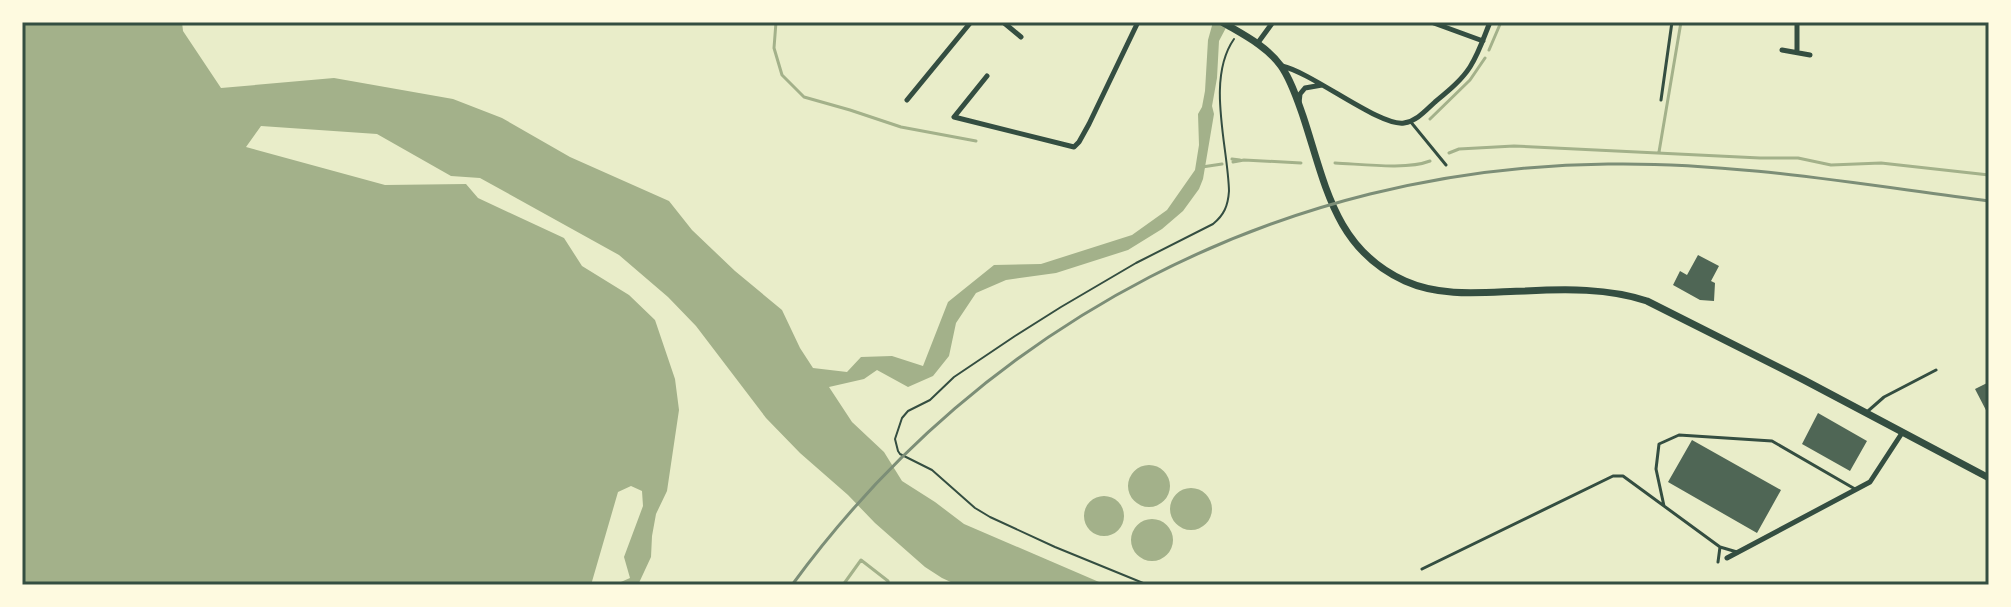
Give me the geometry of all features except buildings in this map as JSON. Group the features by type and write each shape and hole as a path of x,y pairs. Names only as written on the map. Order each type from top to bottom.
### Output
{"main road":[{"path":"1222,22 1257,44 1281,65 1299,104 1337,216 1345,231 1371,261 1407,282 1445,292 1573,290 1640,298 1989,478"}],"street":[{"path":"907,100 971,22"},
{"path":"1003,22 1021,37"},
{"path":"987,76 954,117 1074,147 1089,124 1138,22"},
{"path":"1257,44 1273,22"},
{"path":"1431,22 1483,41"},
{"path":"1281,65 1390,122 1410,121 1469,68 1490,22"},
{"path":"1797,22 1797,52"},
{"path":"1782,50 1810,55"},
{"path":"1299,104 1300,94 1305,88 1323,85"},
{"path":"1727,558 1870,482 1902,433"}],"lane":[{"path":"1661,100 1672,22"},
{"path":"1410,121 1446,165"},
{"path":"1866,413 1884,397 1936,370"},
{"path":"1664,506 1656,469 1659,444 1679,435 1772,441 1855,489"},
{"path":"1422,569 1613,476 1623,476 1720,547 1738,552"},
{"path":"1718,562 1720,547"}],"path":[{"path":"1148,585 990,517 975,508 932,470 900,454 895,439 904,414 930,400 946,383 971,365 1061,307 1136,263 1213,224 1223,215 1229,191 1221,84 1226,51 1235,30"}],"shaded area":[{"path":"22,22 182,22 183,31 221,88 334,78 453,99 502,118 570,157 669,201 692,230 782,310 813,368 847,372 861,357 892,356 923,366 948,302 994,265 1041,264 1132,235 1167,210 1195,170 1199,145 1198,114 1205,91 1208,40 1213,22 1229,22 1219,41 1212,106 1214,114 1203,179 1183,211 1162,229 1128,250 1056,273 1006,280 976,293 956,323 949,356 933,376 908,387 877,370 864,379 829,387 852,422 884,452 902,481 964,524 1106,585 955,584 942,578 875,523 800,453 766,418 696,326 619,255 480,178 451,176 377,134 261,126 246,147 385,185 466,184 478,198 564,238 582,266 629,295 655,320 675,379 679,410 667,491 656,514 651,557 638,585 614,585 630,578 624,557 643,506 642,491 631,486 618,492 591,585 22,585"},
{"path":"1149,465 1164,471 1170,486 1164,501 1149,507 1134,501 1128,486 1134,471"},
{"path":"1191,488 1206,494 1212,509 1206,524 1191,530 1176,524 1170,509 1176,494"},
{"path":"1104,496 1118,502 1124,516 1118,530 1104,536 1090,530 1084,516 1090,502"},
{"path":"1152,519 1167,525 1173,540 1167,555 1152,561 1137,555 1131,540 1137,525"}],"waterway":[{"path":"776,22 774,48 782,75 804,97 901,127 976,141"},
{"path":"1489,50 1501,22"},
{"path":"1659,152 1681,22"},
{"path":"1430,119 1470,80 1485,58"},
{"path":"1449,153 1459,149 1514,146 1798,158 1831,165 1881,163 1989,175"},
{"path":"1232,159 1240,160"},
{"path":"1335,163 1397,166 1430,161"},
{"path":"1233,162 1301,163"},
{"path":"1202,167 1222,164"},
{"path":"843,585 861,560 889,585"}],"railway":[{"path":"792,585 869,492 955,409 1049,337 1150,277 1257,229 1370,194 1487,172 1608,164 1752,171 1989,201"}]}
